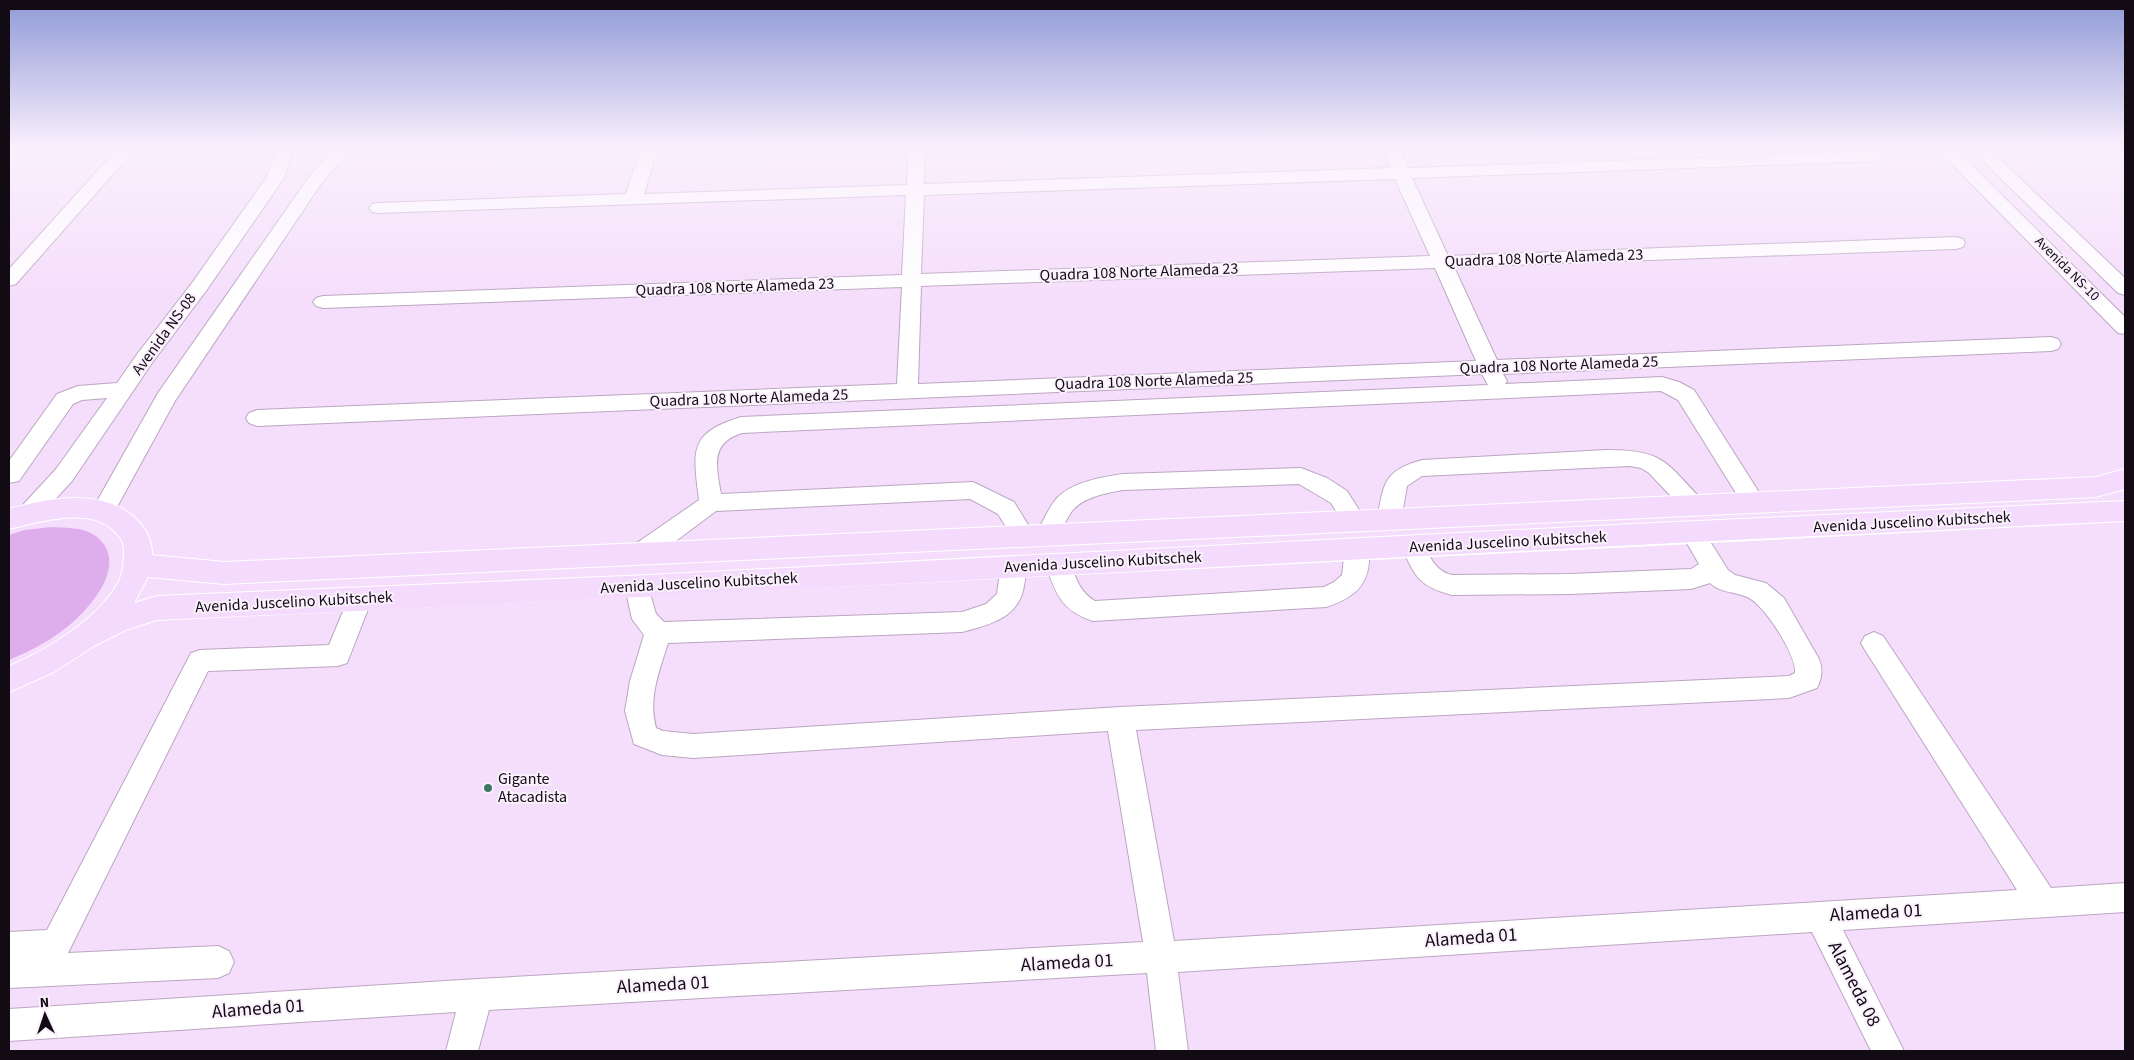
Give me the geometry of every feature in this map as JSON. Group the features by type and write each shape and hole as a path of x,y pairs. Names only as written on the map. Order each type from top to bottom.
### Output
{"main road":[{"name":"Avenida Juscelino Kubitschek","path":"86,636 116,621 158,608 637,587 1413,546 1693,520 1754,503 2096,487 2125,479"},
{"path":"9,680 39,667 86,636 112,613 129,588 138,566 138,541 125,523 103,512 81,508 56,508 19,516"},
{"name":"Avenida Juscelino Kubitschek","path":"138,566 224,574 1389,520 1693,520 2125,511"}],"street":[{"path":"9,280 83,197"},
{"name":"Avenida NS-08","path":"19,516 64,475 145,358 199,287 261,197"},
{"path":"103,512 166,398 304,197"},
{"path":"378,208 681,197"},
{"path":"907,391 916,197"},
{"path":"1412,197 1500,391"},
{"name":"Avenida NS-10","path":"1994,197 2125,328"},
{"name":"Avenida NS-10","path":"2030,197 2125,289"},
{"name":"Quadra 108 Norte Alameda 23","path":"323,302 1956,243"},
{"name":"Quadra 108 Norte Alameda 25","path":"257,418 2051,344"},
{"path":"711,503 706,456 709,446 715,437 727,429 741,425 1662,384 1686,395 1693,404 1754,503"},
{"path":"11,475 65,398 78,393 124,390"},
{"path":"741,425 745,398"},
{"path":"658,633 643,681 638,711 644,736 662,744 692,746 1120,719 1789,686 1808,680 1809,668 1806,658 1775,605 1756,590 1728,583 1719,577 1712,566 1693,520 1664,473 1647,461 1606,458 1422,468 1408,471 1396,483 1389,520"},
{"path":"640,554 711,503 973,490 1006,508 1035,537 1064,505 1075,496 1123,482 1301,476 1319,484 1339,497 1354,522"},
{"path":"1413,546 1426,573 1436,581 1452,585 1570,584 1691,579 1704,575 1712,566"},
{"path":"1058,564 1072,600 1080,606 1093,611 1326,597 1343,591 1352,584 1356,575 1357,549"},
{"path":"637,587 645,619 658,633 962,622 991,615 1005,603 1012,592 1013,566"},
{"path":"9,972 49,957 200,661 338,655 360,599"},
{"path":"1874,643 2043,903"},
{"path":"1120,719 1161,957 1172,1051"},
{"name":"Alameda 01","path":"9,1025 477,995 1161,957 2125,898"},
{"name":"Alameda 08","path":"1820,916 1888,1051"},
{"path":"9,947 49,957 218,962"},
{"path":"462,1051 477,995"}],"shaded area":[{"path":"52,527 87,531 97,537 106,548 109,561 107,574 102,588 93,601 72,623 43,643 9,660 9,535 24,530"}],"place":[{"name":"Gigante Atacadista","path":"488,788"}]}
